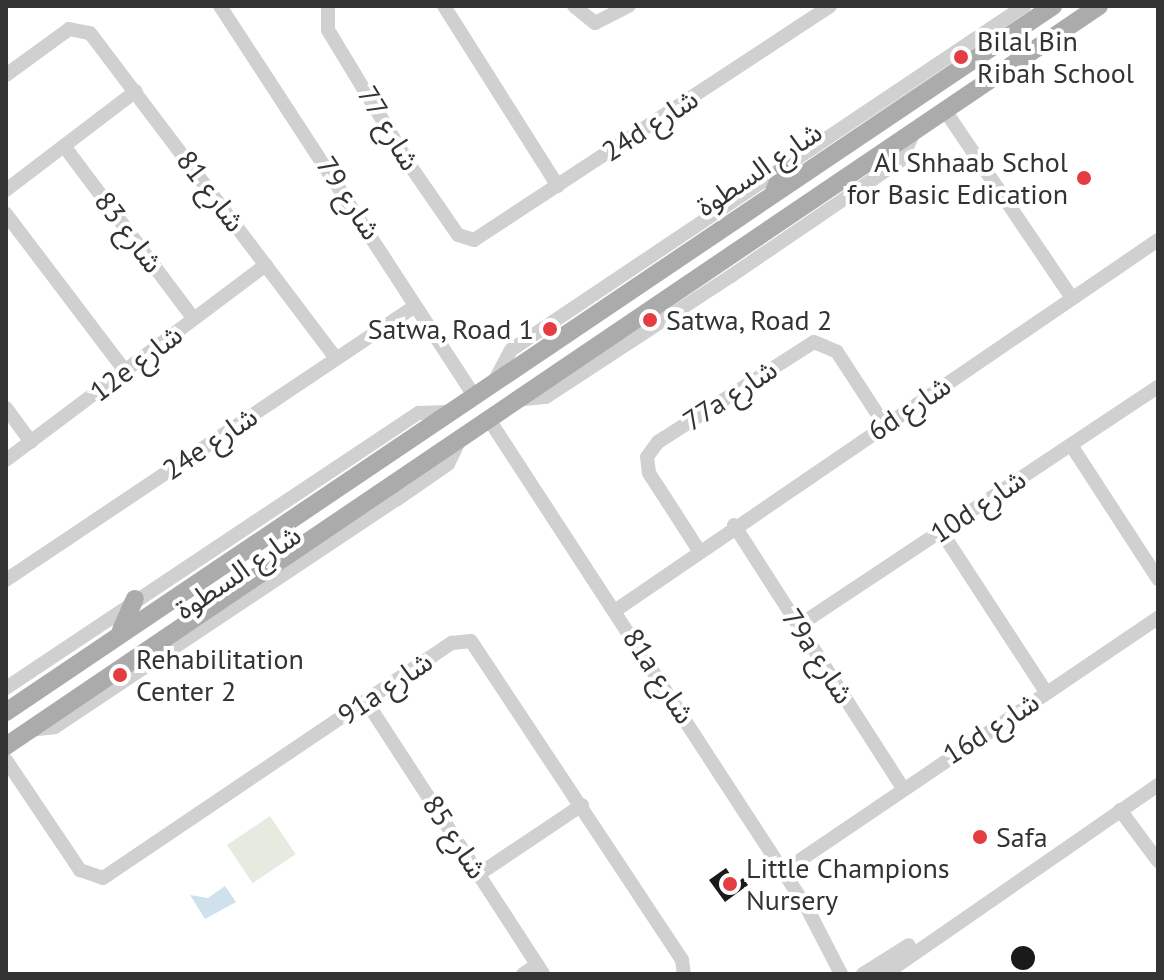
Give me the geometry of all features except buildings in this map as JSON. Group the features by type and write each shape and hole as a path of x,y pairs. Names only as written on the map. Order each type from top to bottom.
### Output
{"main road":[{"name":"شارع السطوة","path":"6,712 121,630 1053,6"},
{"name":"شارع السطوة","path":"6,746 647,308 946,112 1099,6"},
{"path":"946,112 938,93 969,62"},
{"path":"773,194 785,164"},
{"path":"647,308 690,273 692,263 680,254"},
{"path":"286,554 279,537 307,508"},
{"path":"121,630 135,599"}],"street":[{"name":"شارع 79","path":"220,6 473,394"},
{"name":"شارع 77","path":"328,6 328,30 409,164 458,235 470,240"},
{"path":"444,6 558,186"},
{"path":"574,6 595,23 629,6"},
{"name":"24d شارع","path":"470,240 558,186 830,6"},
{"name":"شارع السطوة","path":"496,378 511,350 1024,6"},
{"name":"شارع 81","path":"6,75 64,32 80,28 136,91 336,358"},
{"path":"6,190 136,91"},
{"path":"946,112 1072,298"},
{"name":"شارع السطوة","path":"514,400 546,397 731,276 901,160 913,134"},
{"name":"شارع 83","path":"64,146 194,319"},
{"path":"6,214 125,371"},
{"name":"6d شارع","path":"613,605 1158,240"},
{"name":"12e شارع","path":"6,460 266,265"},
{"name":"24e شارع","path":"6,580 415,306"},
{"name":"77a شارع","path":"698,549 647,464 649,451 668,435 814,342 837,352 884,424"},
{"name":"10d شارع","path":"798,626 1158,387"},
{"path":"6,408 31,442"},
{"name":"شارع السطوة","path":"6,688 135,599 419,413 445,412"},
{"name":"81a شارع","path":"488,418 613,605 826,937 856,974"},
{"name":"شارع السطوة","path":"27,730 55,727 396,500 448,464 462,435"},
{"path":"1071,445 1158,579"},
{"name":"79a شارع","path":"734,525 902,787"},
{"path":"941,531 1046,692"},
{"name":"16d شارع","path":"781,867 1158,618"},
{"name":"91a شارع","path":"6,760 80,870 103,878 452,643 471,641 682,960 684,974"},
{"name":"شارع 85","path":"366,701 540,969"},
{"path":"863,974 965,913 1158,785"},
{"path":"479,874 582,805"},
{"path":"1123,808 1157,860"},
{"path":"885,974 965,913"},
{"name":"81a شارع","path":"826,937 841,974"},
{"path":"523,974 540,969"}],"shaded area":[{"path":"270,816 296,854 253,883 227,845"}],"water":[{"path":"225,886 236,902 205,919 190,895 208,898"}],"place":[{"name":"Bilal Bin Ribah School","path":"961,57"},
{"name":"Al Shhaab Schol for Basic Edication","path":"1084,178"},
{"name":"Satwa, Road 2","path":"650,320"},
{"name":"Satwa, Road 1","path":"550,329"},
{"name":"Rehabilitation Center 2","path":"120,675"},
{"name":"Safa","path":"980,837"},
{"name":"Little Champions Nursery","path":"730,884"}]}
